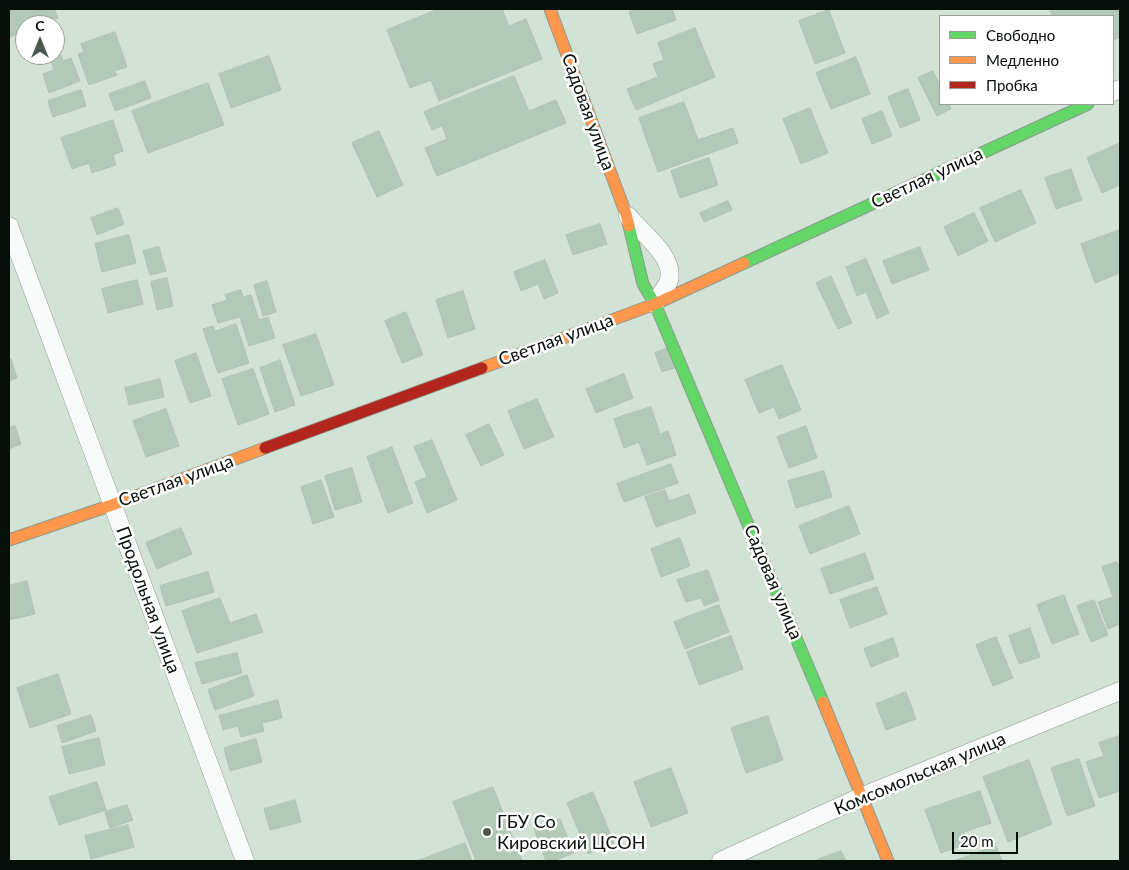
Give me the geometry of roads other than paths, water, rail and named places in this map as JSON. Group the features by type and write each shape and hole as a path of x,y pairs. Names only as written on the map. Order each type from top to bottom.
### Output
{"street":[{"name":"Садовая улица","path":"550,9 626,214 643,284 655,304 863,796 888,861"},
{"name":"Светлая улица","path":"9,540 112,505 655,304 1086,105"},
{"name":"Садовая улица","path":"626,214 661,251 668,265 670,272 668,281 665,290 657,298 655,304"},
{"name":"Продольная улица","path":"9,226 245,861"},
{"name":"Комсомольская улица","path":"721,861 863,796 1120,691"}],"place":[{"name":"ГБУ Со Кировский ЦСОН","path":"487,832"}]}
